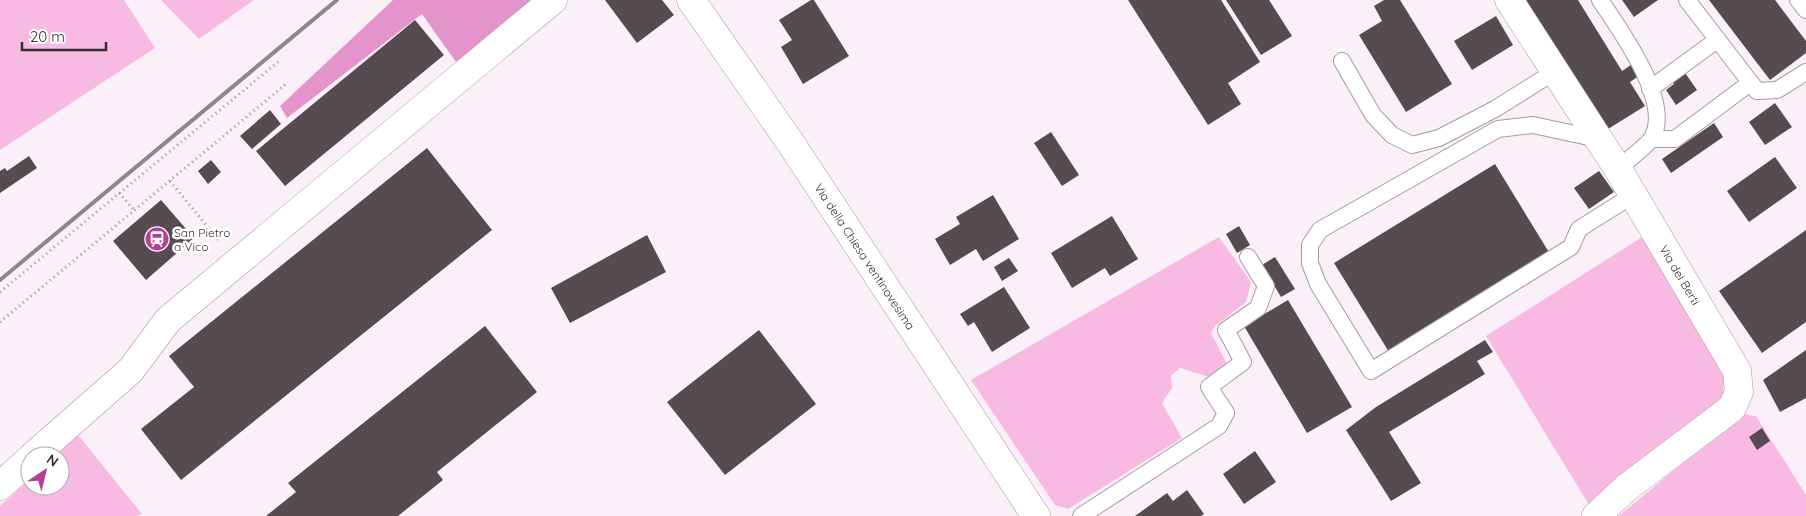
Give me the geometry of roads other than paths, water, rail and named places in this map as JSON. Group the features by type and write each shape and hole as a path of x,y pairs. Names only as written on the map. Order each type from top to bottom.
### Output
{"street":[{"path":"45,446 131,370 168,320 553,0"},
{"name":"Via della Chiesa ventinovesima","path":"691,0 790,142 1036,516"},
{"name":"Via dei Berti","path":"1509,0 1618,169 1737,372 1738,392 1732,408 1626,488 1596,516"},
{"path":"0,486 20,468"}],"lane":[{"path":"1600,0 1638,58 1657,106 1657,124 1652,139 1618,169"},
{"path":"1687,0 1757,90 1777,90 1806,72"},
{"path":"1798,0 1806,10"},
{"path":"1650,89 1717,40"},
{"path":"1342,61 1372,115 1392,135 1412,145 1439,138 1495,108 1554,72"},
{"path":"1652,139 1675,139 1750,83"},
{"path":"1598,139 1532,125 1498,129 1320,230 1310,245 1310,263 1318,284 1371,371 1571,247 1579,229 1633,195"},
{"path":"1081,516 1219,426 1226,413 1209,388 1243,362 1226,330 1258,308 1266,286 1248,257"}],"railway":[{"path":"0,280 337,0"}],"place":[{"name":"San Pietro a Vico","path":"157,239"}]}
